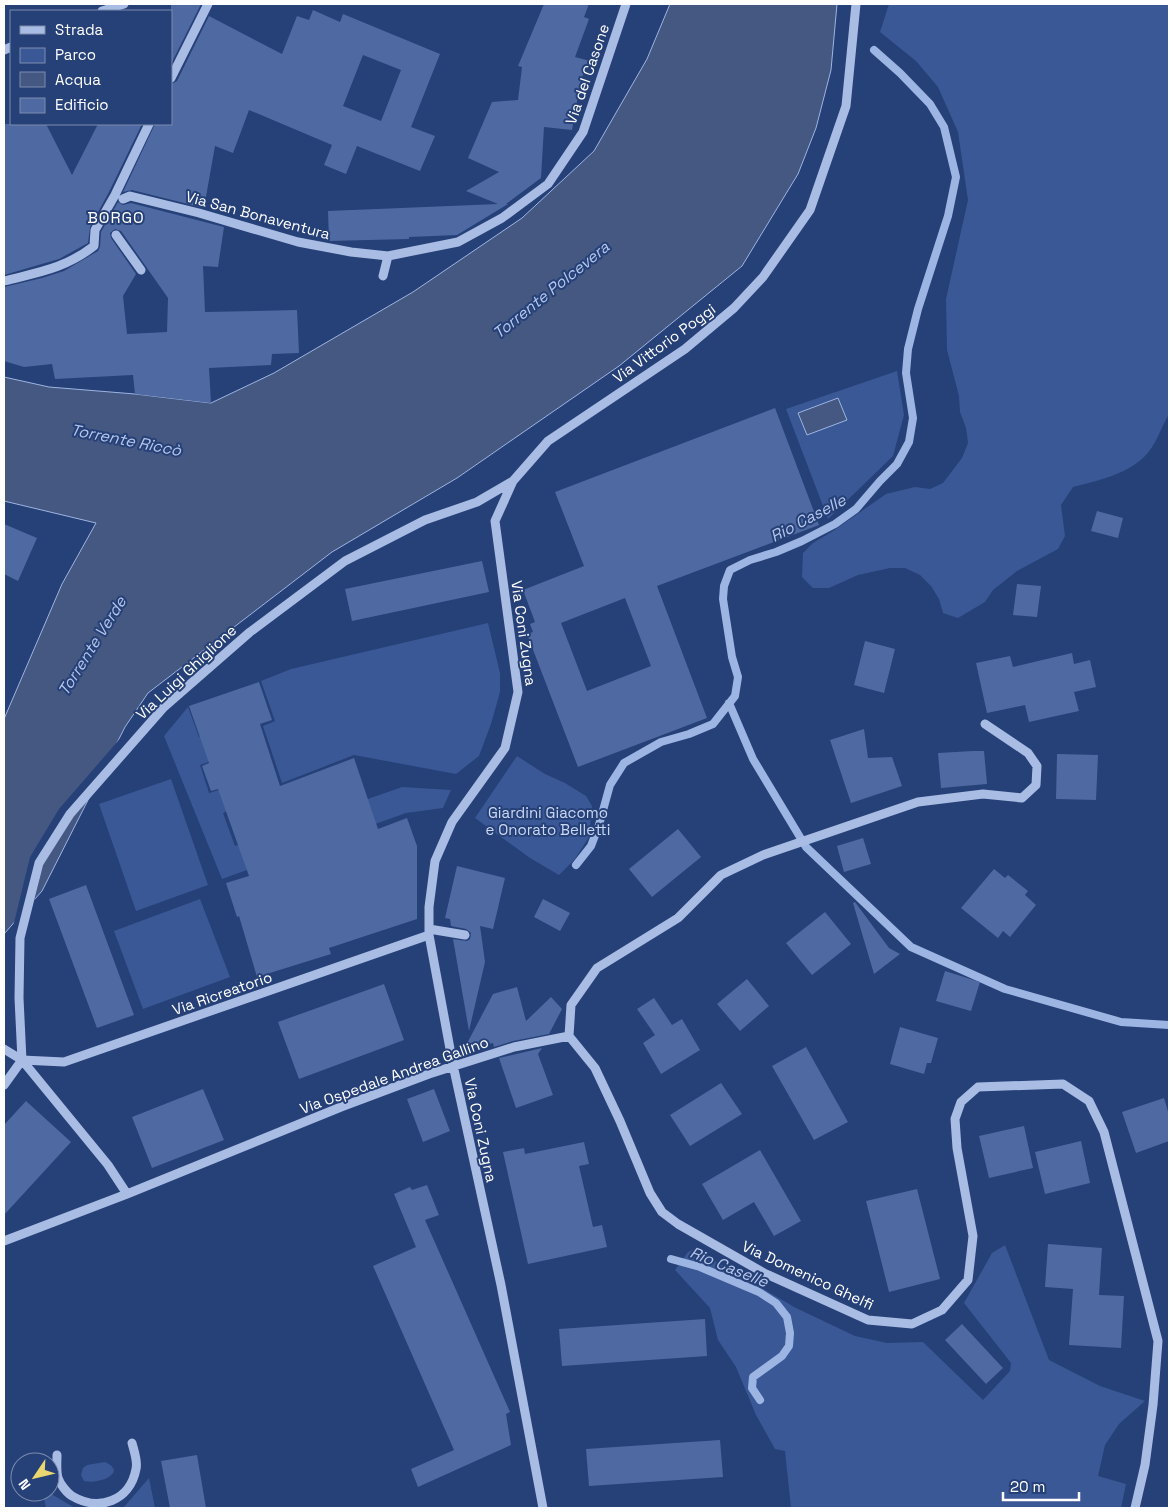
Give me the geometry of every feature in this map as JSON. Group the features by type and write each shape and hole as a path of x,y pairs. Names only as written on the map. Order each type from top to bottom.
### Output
{"street":[{"path":"105,10 124,4"},
{"path":"172,76 208,4"},
{"name":"Via del Casone","path":"388,256 458,242 502,218 548,184 583,132 626,4"},
{"name":"Via Vittorio Poggi","path":"512,481 548,441 684,349 734,308 763,277 810,210 846,106 856,4"},
{"path":"4,281 58,268 81,256 94,246 95,230 149,125"},
{"name":"Via San Bonaventura","path":"124,199 130,196 304,243 351,252 388,256"},
{"path":"116,235 141,270"},
{"path":"383,276 388,256"},
{"name":"Via Luigi Ghiglione","path":"22,1060 19,998 20,938 40,863 70,814 164,707 250,632 345,561 425,520 477,502 512,481"},
{"name":"Via Coni Zugna","path":"512,481 496,521 518,692 505,748 452,822 435,861 429,907 429,932 453,1065 502,1285 543,1508"},
{"path":"569,1036 571,1005 597,968 678,918 721,875 763,855 918,802 983,794 1022,798 1036,785 1037,766 1028,753 985,724"},
{"path":"429,932 465,934"},
{"name":"Via Ricreatorio","path":"22,1060 64,1062 429,932"},
{"name":"Via Ospedale Andrea Gallino","path":"4,1241 127,1194 341,1107 453,1065 514,1047 569,1036"},
{"name":"Via Domenico Ghelfi","path":"569,1036 595,1068 620,1121 650,1193 662,1212 678,1224 764,1273 868,1320 912,1324 942,1310 968,1280 973,1236 957,1148 955,1119 961,1102 969,1093 978,1087 1063,1084 1089,1101 1104,1132 1158,1341 1151,1422 1145,1465 1135,1508"},
{"path":"4,1049 22,1060 108,1165 127,1194"},
{"path":"4,1085 22,1060"},
{"path":"60,1482 68,1493 82,1502 99,1505 117,1499 131,1485 137,1467 132,1443"}],"green space":[{"path":"889,4 1169,4 1169,414 1152,447 1144,457 1120,473 1073,487 1061,505 1065,536 1058,549 1017,571 993,590 985,602 958,618 943,613 939,599 931,586 920,575 905,568 890,568 858,575 829,588 813,588 802,577 803,553 813,543 886,494 915,487 930,489 943,483 962,458 968,443 966,428 960,412 959,396 947,350 946,299 968,200 958,132 938,87 916,61 880,32"},
{"path":"897,371 904,415 893,456 828,519 786,409"},
{"path":"488,623 500,673 500,692 479,756 456,774 354,755 282,783 263,726 275,721 261,681 291,669"},
{"path":"188,707 199,737 205,734 214,760 200,765 209,793 225,788 231,809 223,813 235,846 402,787 451,790 443,808 406,813 222,879 164,736"},
{"name":"Giardini Giacomo e Onorato Belletti","path":"517,756 545,774 565,783 586,796 592,806 589,837 575,859 559,875 530,858 475,818"},
{"path":"171,779 208,885 136,911 99,804"},
{"path":"200,899 230,977 143,1009 114,931"},
{"path":"1005,1245 1049,1360 1100,1386 1145,1401 1119,1424 1105,1445 1098,1476 1126,1484 1121,1508 791,1508 785,1451 775,1449 756,1415 736,1367 718,1340 710,1308 675,1270 688,1252 694,1249 796,1308 855,1336 887,1343 923,1342 983,1400 1010,1371 1011,1363 964,1303 992,1253"},
{"path":"105,1462 112,1466 113,1474 103,1480 84,1481 81,1475 83,1468 87,1465"},
{"path":"149,1478 155,1508 123,1508"},
{"path":"60,1499 75,1508 46,1508 45,1502 60,1502"}],"water":[{"path":"670,4 837,4 831,70 816,128 798,174 742,266 619,366 457,478 332,552 148,693 125,727 42,891 4,934 4,719 62,584 96,523 4,501 4,377 49,387 211,403 274,373 413,292 522,218 594,151 647,59"},
{"path":"838,398 847,420 807,435 798,413"}],"pier":[{"path":"124,734 99,784 71,815 43,864 34,903 13,927 30,857 59,809"}],"building":[{"path":"171,4 201,4 172,62 172,10"},
{"path":"544,4 589,4 584,17 589,19 575,57 590,61 581,79 572,130 544,127 541,178 506,204 508,204 457,235 409,237 409,239 329,241 328,211 498,204 466,191 499,172 468,158 492,102 518,100 522,67 518,66"},
{"path":"313,10 340,22 343,14 440,54 411,127 435,136 420,171 357,146 346,174 324,165 332,145 249,110 233,153 215,146 204,208 132,190 123,192 155,125 172,125 172,84 177,81 209,16 282,54 297,16 309,20","holes":["363,55 401,70 381,121 343,106"]},
{"path":"4,124 47,125 72,175 97,125 142,125 90,227 88,243 59,259 4,275"},
{"path":"118,202 123,205 131,203 224,227 218,267 203,266 205,312 297,310 299,353 272,354 271,365 209,368 211,403 135,394 133,375 55,379 52,364 24,367 4,361 4,287 64,271 98,251 101,232","holes":["115,229 121,231 168,298 167,332 127,334 123,296 136,274 111,238 110,233"]},
{"path":"775,408 819,525 657,586 707,718 578,767 527,634 533,632 530,624 535,622 523,590 584,566 555,492","holes":["625,598 651,666 587,691 561,623"]},
{"path":"1097,511 1123,518 1118,538 1091,531"},
{"path":"4,524 37,538 18,581 4,574"},
{"path":"482,561 489,592 352,621 345,589"},
{"path":"1017,584 1041,586 1037,617 1013,615"},
{"path":"865,641 895,649 884,693 854,685"},
{"path":"1072,653 1074,664 1090,660 1096,687 1074,692 1079,711 1029,722 1025,705 987,713 976,663 1010,656 1013,667"},
{"path":"259,682 272,720 260,724 280,786 354,758 378,829 407,818 417,846 417,919 329,948 331,954 257,977 239,916 237,917 226,883 249,876 218,789 211,791 202,766 209,763 189,706"},
{"path":"864,729 868,758 892,757 902,786 851,803 830,740"},
{"path":"984,751 987,784 941,788 938,753"},
{"path":"1057,754 1098,755 1096,800 1056,799"},
{"path":"678,829 701,857 652,897 629,869"},
{"path":"863,838 871,864 844,872 837,846"},
{"path":"457,866 505,878 493,929 480,926 485,962 469,1031 453,939 467,941 470,939 471,933 466,929 451,926 450,919 445,918"},
{"path":"994,869 1005,878 1008,875 1028,891 1025,895 1036,905 1010,937 1003,931 998,938 961,908"},
{"path":"86,885 134,1015 97,1028 49,899"},
{"path":"543,899 570,913 560,931 534,917"},
{"path":"855,902 889,948 900,954 874,974 853,903"},
{"path":"825,912 851,944 812,975 786,943"},
{"path":"945,971 980,982 971,1011 936,1001"},
{"path":"747,979 769,1006 740,1031 717,1004"},
{"path":"384,984 404,1040 299,1079 278,1022"},
{"path":"517,987 526,1021 551,997 562,1009 549,1034 494,1047 493,1043 463,1051 493,994"},
{"path":"654,998 672,1025 682,1019 700,1050 661,1074 643,1043 655,1035 637,1009"},
{"path":"900,1027 938,1038 931,1063 927,1063 924,1074 890,1064"},
{"path":"806,1047 848,1122 814,1140 772,1066"},
{"path":"542,1048 538,1054 553,1095 516,1108 499,1058"},
{"path":"721,1083 742,1114 690,1146 670,1115"},
{"path":"203,1089 224,1140 152,1168 132,1117"},
{"path":"434,1089 450,1131 423,1142 407,1099"},
{"path":"1164,1098 1169,1115 1169,1141 1136,1153 1122,1112"},
{"path":"26,1101 71,1142 4,1215 4,1125"},
{"path":"1024,1126 1033,1168 989,1178 979,1136"},
{"path":"1081,1141 1090,1183 1045,1194 1035,1152"},
{"path":"584,1142 589,1164 579,1166 593,1227 602,1225 607,1247 528,1264 503,1152 524,1148 525,1154"},
{"path":"760,1150 801,1221 774,1236 754,1202 723,1220 702,1184"},
{"path":"427,1185 439,1215 425,1220 510,1412 506,1414 511,1445 418,1487 411,1469 454,1450 373,1266 416,1247 394,1194 410,1187 412,1190"},
{"path":"917,1189 940,1279 889,1292 866,1201"},
{"path":"1048,1244 1102,1248 1099,1295 1124,1296 1121,1348 1069,1345 1073,1289 1045,1287"},
{"path":"705,1319 707,1356 562,1366 559,1329"},
{"path":"962,1324 1003,1368 986,1384 945,1340"},
{"path":"720,1440 723,1477 589,1486 586,1449"},
{"path":"197,1455 206,1508 170,1508 161,1461"}],"waterway":[{"name":"Rio Caselle","path":"576,865 591,846 610,785 624,763 661,742 689,734 713,724 735,696 738,677 732,657 723,599 724,586 730,570 750,560 802,541 835,524 856,509 897,464 909,442 913,418 906,373 908,349 918,309 948,216 956,177 944,127 930,104 874,50"},
{"path":"729,703 753,759 806,847 911,947 1005,989 1121,1022 1169,1025"},
{"name":"Rio Caselle","path":"671,1259 700,1267 759,1292 776,1303 787,1317 790,1333 789,1346 782,1356 753,1377 752,1388 760,1400"}],"district":[{"name":"BORGO","path":"116,217"}],"water label":[{"name":"Torrente Polcevera","path":"551,290"},
{"name":"Torrente Riccò","path":"126,440"},
{"name":"Torrente Verde","path":"92,646"}]}
